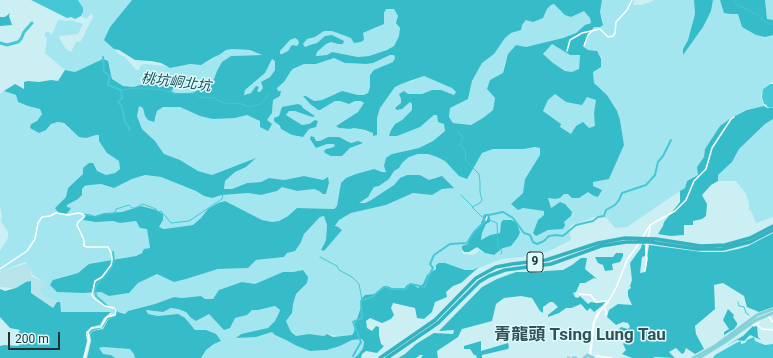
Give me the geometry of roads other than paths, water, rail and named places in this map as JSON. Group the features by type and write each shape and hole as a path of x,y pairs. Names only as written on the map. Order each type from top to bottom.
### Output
{"highway":[{"name":"9","path":"380,358 435,320 472,281 488,271 506,265 549,260 598,243 638,241 694,245 720,245 747,239 773,226"},
{"name":"9","path":"666,242 697,250 723,249 745,244 773,230"},
{"name":"9","path":"387,358 438,323 472,288 489,276 505,270 551,264 618,241"}],"main road":[{"path":"693,358 715,346 757,315 773,309"},
{"path":"699,358 720,346 752,322 765,315 773,314"},
{"path":"584,358 586,356 595,356"}],"street":[{"path":"567,51 570,40 579,34 592,30 600,30 608,37 614,36 616,22 627,10 632,0"},
{"path":"584,46 588,35 592,30"},
{"path":"612,358 595,356 592,333 595,319 608,302 616,288 627,260 639,244 650,225 675,211 686,200 693,183 706,169 712,148 731,119 734,117"},
{"path":"0,269 27,251 35,239 38,223 42,217 50,216 56,213 68,215 80,213 84,214 84,217 78,222 78,225 84,240 84,246 108,248 111,253 112,260 111,265 102,277 95,281 92,295 105,306 116,310 115,315 106,318 101,326 92,328 88,332 89,341 84,358"},
{"path":"645,271 647,259 646,250 650,225"},
{"path":"579,294 591,295 596,302 608,302"},
{"path":"604,306 606,315"},
{"path":"773,314 773,322"},
{"path":"765,315 772,319"},
{"path":"753,325 758,323"},
{"path":"756,324 762,329 773,330"},
{"path":"568,339 592,333"}],"waterway":[{"path":"734,0 736,4 758,15 768,24 773,24"},
{"path":"0,43 7,45 18,42 32,23"},
{"name":"桃坑峒北坑","path":"103,57 104,72 110,76 108,85 121,90 122,98 118,102 122,107 125,122 129,127 129,130"},
{"name":"桃坑峒北坑","path":"119,90 138,88 163,90 175,94 195,93 200,97 215,98 227,104 239,103 250,107 260,104 265,100 269,92"},
{"path":"458,132 463,137 460,145 465,150 466,161 479,174 482,200 480,203 472,207 482,217 497,223 498,247 502,251 501,254"},
{"path":"353,356 361,342 353,322 362,318 361,301 372,297 384,287 390,289 406,289 410,284 425,287 433,268 430,264 434,255 450,244 467,243 474,232 484,222 484,216 503,212 513,218 524,233 530,235 533,242 537,244 544,241 549,236 563,236 576,225 593,221 598,217 604,216 606,210 615,205 622,193 646,185 655,175 658,162 663,156 671,140"},
{"path":"84,214 96,217 104,214 115,213 116,209 129,205 132,208 135,208 143,204 156,209 158,212 161,211 171,223 189,221 222,199 223,193"},
{"path":"461,195 473,207"},
{"path":"107,306 96,296 95,289 97,284 111,268 114,262 113,252"},
{"path":"320,257 337,266 339,270 352,277 359,284 362,300"},
{"path":"738,302 739,306 744,307 746,313 749,315"},
{"path":"88,334 92,330 102,327 107,319 115,316 117,312 115,309"}],"tunnel":[{"path":"567,358 574,358"}],"district":[{"name":"青龍頭 Tsing Lung Tau","path":"580,336"}]}
